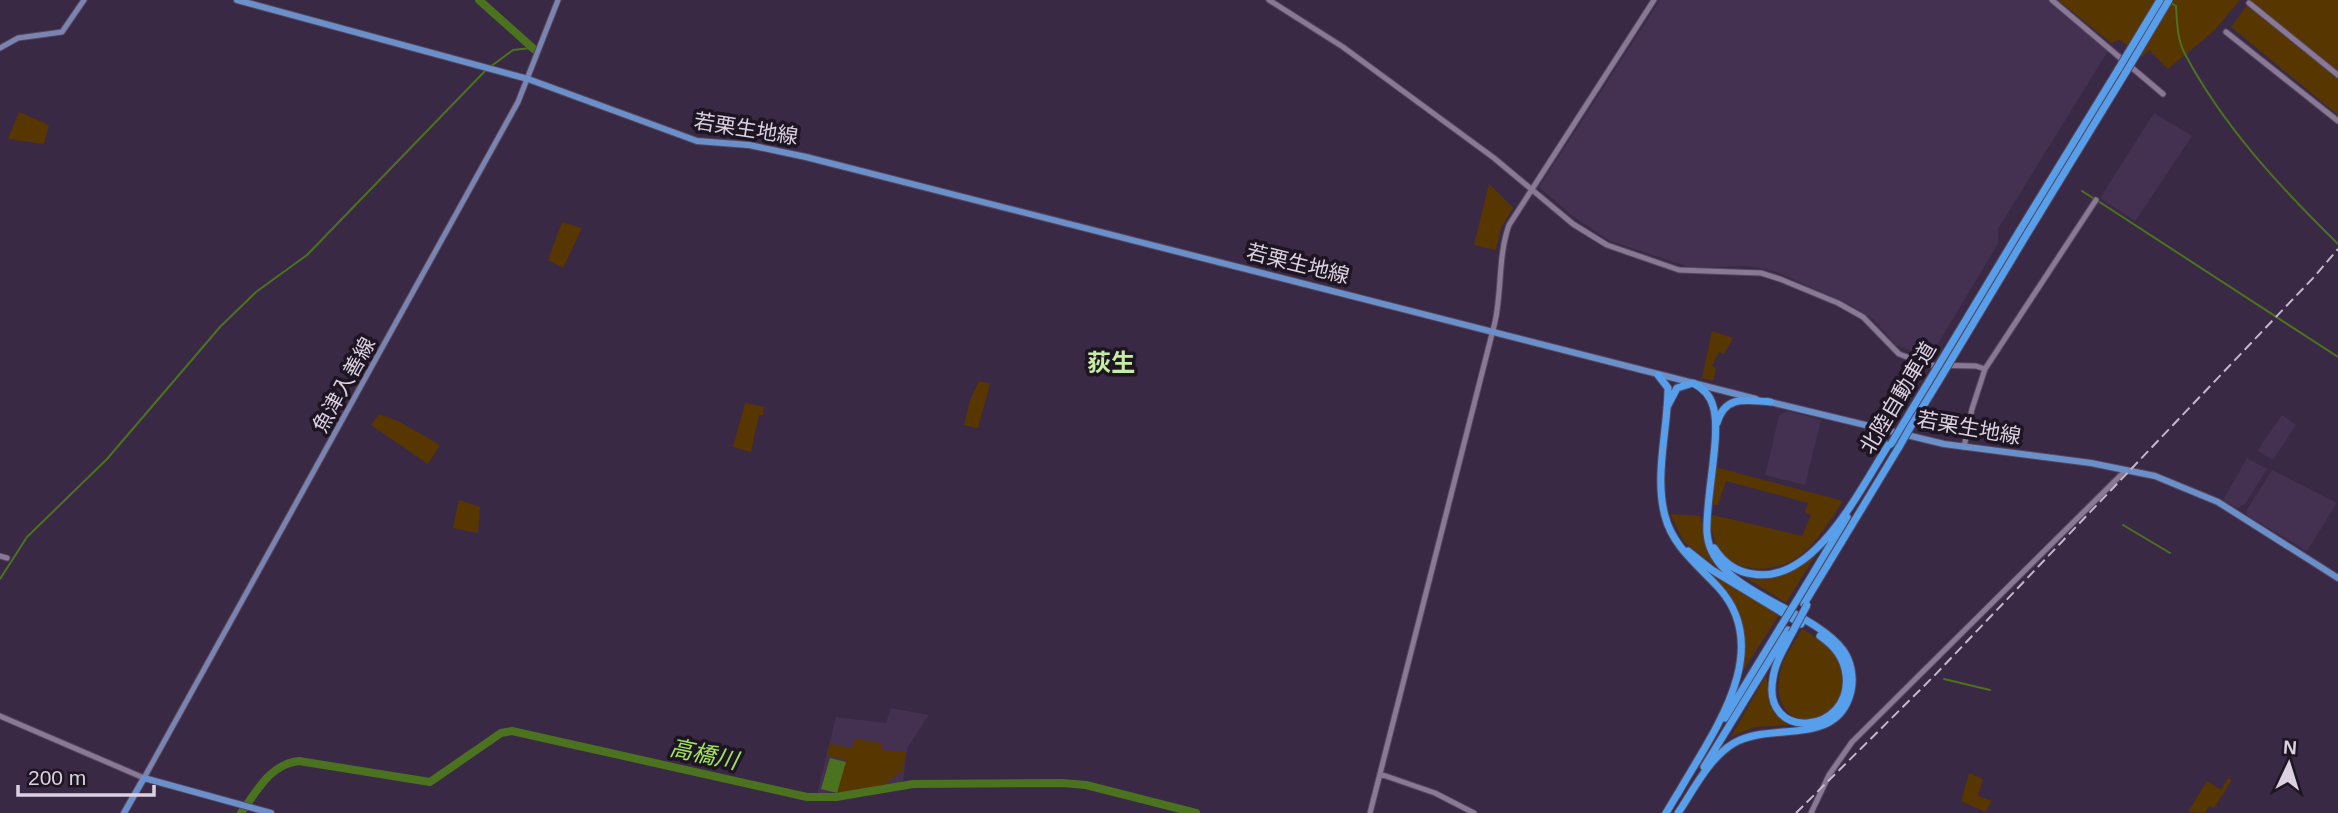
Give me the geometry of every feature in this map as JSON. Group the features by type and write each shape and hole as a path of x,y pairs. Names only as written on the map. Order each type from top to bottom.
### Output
{"highway":[{"name":"北陸自動車道","path":"2122,70 2160,0"},
{"name":"北陸自動車道","path":"1803,603 1905,425 2122,70 2169,0"},
{"path":"1658,375 1668,388 1662,497 1671,532 1686,555 1718,587 1732,607 1739,623 1742,648 1738,673 1728,702 1677,795"},
{"name":"北陸自動車道","path":"1905,425 1909,413 1934,381"},
{"path":"1667,407 1677,388 1693,383 1711,400 1714,430 1707,520 1708,542 1721,566 1832,638 1847,656 1852,687 1844,707 1825,725 1802,731 1758,734 1729,747 1707,769 1677,813"},
{"path":"1714,430 1723,408 1730,402 1770,402"},
{"name":"北陸自動車道","path":"1677,813 1829,563 1893,445"},
{"path":"1707,520 1712,545 1730,565 1756,575 1782,572 1802,561 1822,543 1893,445"},
{"path":"1671,532 1702,563 1813,631 1839,653 1846,673 1844,696 1831,714 1810,724 1797,723 1786,718 1775,705 1772,693 1776,665 1787,629 1803,603"},
{"name":"北陸自動車道","path":"1666,813 1787,629"}],"main road":[{"path":"0,48 18,38 62,32 84,0"},
{"name":"若栗生地線","path":"237,0 528,79 697,141 762,147 806,157 1658,375 1964,447 2127,469 2155,476 2218,502 2338,578"},
{"name":"魚津入善線","path":"144,778 449,230 528,79 558,0"},
{"path":"124,813 144,778 271,813"}],"street":[{"path":"1269,0 1343,47 1532,188 1573,224 1625,253 1693,272 1742,271 1780,279 1838,303 1863,317 1899,354 1929,365 1976,366 1985,369"},
{"path":"1370,813 1493,332 1502,290 1503,242 1509,225 1532,188 1654,0"},
{"path":"2052,0 2163,94"},
{"path":"2249,3 2338,75"},
{"path":"2226,32 2338,121"},
{"path":"1964,447 1972,409 1985,369 2096,200"},
{"path":"1811,813 1829,775 1852,742 2127,469"},
{"path":"0,716 144,778"},
{"path":"1380,774 1435,793 1474,813"}],"shaded area":[{"path":"1660,0 2047,0 2108,51 1998,229 1998,244 1930,357 1896,345 1874,320 1847,303 1774,271 1747,266 1692,268 1610,241 1570,214 1539,187"},
{"path":"2058,0 2240,0 2214,31 2168,69 2149,50 2142,57 2120,40 2111,43"},
{"path":"2251,0 2338,0 2338,115 2231,27"},
{"path":"19,112 49,125 44,144 8,139"},
{"path":"2154,113 2192,136 2135,221 2100,198"},
{"path":"1489,184 1513,208 1501,228 1496,250 1474,245"},
{"path":"562,222 582,228 563,268 548,260"},
{"path":"1712,331 1733,338 1724,354 1719,352 1712,366 1716,369 1713,381 1702,378"},
{"path":"979,381 990,384 978,428 964,425 970,400"},
{"path":"745,403 764,407 763,415 759,415 751,452 733,447"},
{"path":"1787,411 1821,420 1805,485 1765,475 1779,416"},
{"path":"379,414 398,421 440,445 428,464 371,425"},
{"path":"2282,415 2296,425 2273,460 2257,451"},
{"path":"2247,458 2267,469 2245,504 2237,508 2223,500"},
{"path":"1715,467 1843,501 1803,554 1772,568 1747,567 1736,564 1718,548 1713,536 1713,515 1802,536 1811,515 1805,512 1808,503 1726,481 1718,505 1713,505"},
{"path":"2272,470 2337,503 2307,551 2248,516 2246,511"},
{"path":"459,500 480,507 478,533 453,528"},
{"path":"1670,514 1700,516 1711,559 1721,570 1684,542"},
{"path":"1817,553 1786,603 1732,569 1756,576 1777,576 1797,568"},
{"path":"1706,569 1779,615 1742,672 1745,641 1739,615 1726,592"},
{"path":"1802,629 1829,648 1842,668 1843,687 1836,703 1824,714 1808,719 1794,717 1782,704 1778,688 1783,662"},
{"path":"1766,675 1775,710 1791,725 1754,727 1731,737"},
{"path":"891,708 929,715 907,748 903,782 883,787 817,794 836,717 886,723"},
{"path":"854,739 882,743 881,750 906,752 903,770 881,787 837,793 846,760 826,755 830,744 853,748"},
{"path":"830,758 846,762 837,793 821,789"},
{"path":"1969,773 1983,779 1978,796 1992,801 1985,812 1961,801"},
{"path":"2228,778 2232,780 2214,808 2209,806 2205,813 2188,812 2207,781 2221,790"}],"waterway":[{"path":"479,0 535,50"},
{"path":"2171,3 2176,6 2182,48 2217,106 2274,178 2338,244"},
{"path":"490,67 513,50 531,48"},
{"path":"0,579 27,537 107,459 220,327 256,292 307,255 485,71"},
{"path":"2082,191 2093,198"},
{"path":"2098,201 2338,357"},
{"path":"2123,525 2170,553"},
{"path":"1944,679 1990,690"},
{"name":"高橋川","path":"241,813 265,780 289,763 299,761 430,782 501,733 512,731 807,797 836,797 913,784 1062,783 1086,785 1196,813"}],"railway":[{"path":"1796,813 1934,676 2338,249"}],"district":[{"name":"荻生","path":"1111,363"}]}
